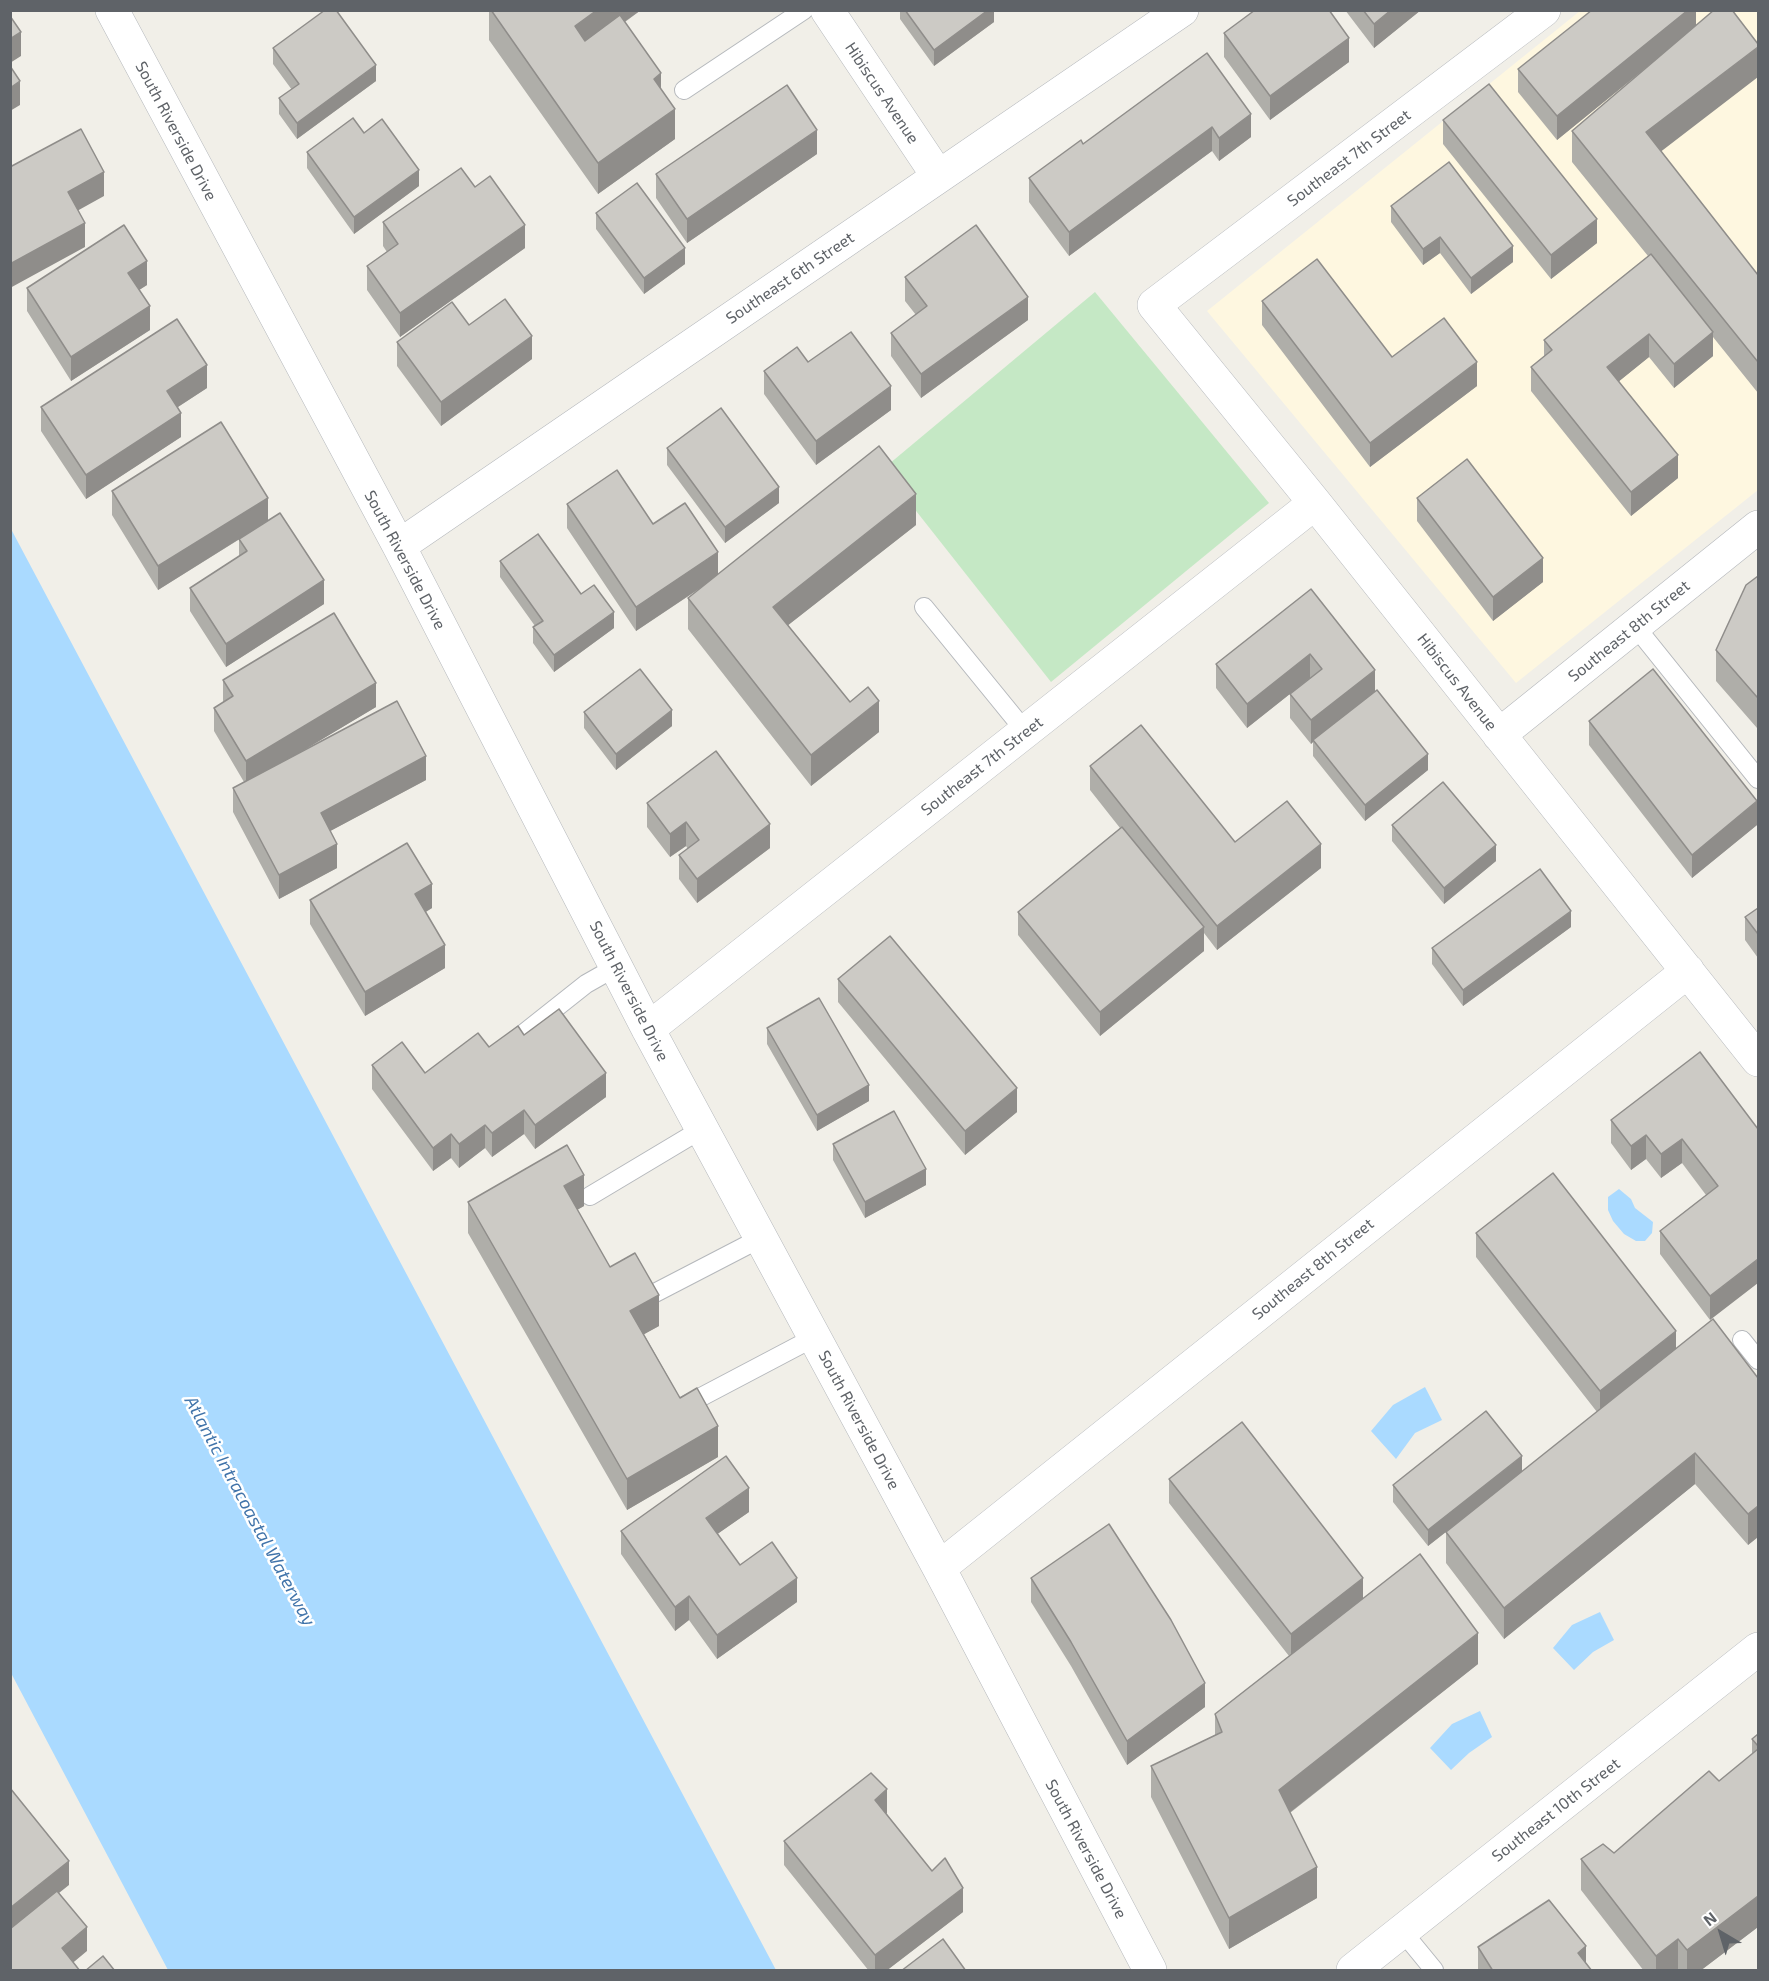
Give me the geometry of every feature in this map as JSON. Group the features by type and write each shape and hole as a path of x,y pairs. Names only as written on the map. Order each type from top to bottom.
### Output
{"street":[{"name":"South Riverside Drive","path":"112,10 399,546 648,1029 939,1568 1150,1971"},
{"name":"Hibiscus Avenue","path":"827,10 938,176"},
{"name":"Southeast 6th Street","path":"399,546 1182,10"},
{"name":"Southeast 7th Street","path":"1154,305 1544,10"},
{"name":"Hibiscus Avenue","path":"1154,305 1315,503 1758,1060"},
{"name":"Southeast 7th Street","path":"648,1029 1315,503"},
{"name":"Southeast 8th Street","path":"1500,735 1758,527"},
{"name":"Southeast 8th Street","path":"939,1568 1688,971"},
{"name":"Southeast 10th Street","path":"1353,1971 1758,1649"}],"lane":[{"path":"684,90 804,10"},
{"path":"924,606 1025,731"},
{"path":"1635,626 1756,769"},
{"path":"501,1051 586,984 616,968"},
{"path":"590,1196 702,1129"},
{"path":"651,1295 761,1238"},
{"path":"684,1406 815,1337"},
{"path":"1742,1340 1758,1360"},
{"path":"1402,1931 1434,1971"}],"shaded area":[{"path":"1580,11 1758,11 1758,490 1516,683 1207,311"}],"green space":[{"path":"1095,292 1269,503 1051,682 883,469"}],"water":[{"name":"Atlantic Intracoastal Waterway","path":"11,529 776,1970 168,1970 11,1673"},
{"path":"1619,1189 1631,1199 1635,1208 1653,1222 1652,1233 1645,1241 1636,1241 1624,1234 1613,1221 1608,1210 1608,1197"},
{"path":"1425,1387 1442,1420 1415,1433 1396,1459 1371,1431 1393,1405"},
{"path":"1600,1612 1614,1640 1593,1652 1574,1670 1553,1648 1572,1625"},
{"path":"1480,1711 1492,1737 1469,1753 1451,1770 1430,1748 1452,1724"}],"building":[{"path":"325,10 336,10 376,65 297,123 279,98 299,84 273,48"},
{"path":"491,10 597,10 575,26 585,41 620,15 661,73 654,79 675,109 598,163"},
{"path":"905,10 988,10 934,50"},
{"path":"1255,10 1329,10 1349,38 1270,96 1224,33"},
{"path":"1363,10 1391,10 1374,24"},
{"path":"1592,10 1688,10 1557,116 1518,69"},
{"path":"1714,10 1732,10 1758,47 1646,132 1758,275 1758,362 1572,131"},
{"path":"10,16 21,32 10,39"},
{"path":"1207,53 1251,114 1219,138 1212,127 1069,232 1029,178 1081,140 1083,144"},
{"path":"10,66 20,81 10,88"},
{"path":"1489,84 1597,219 1551,255 1443,120"},
{"path":"787,85 817,130 687,219 656,174"},
{"path":"353,118 364,133 382,119 419,170 354,217 307,152"},
{"path":"81,129 104,172 68,192 85,223 10,264 10,167"},
{"path":"1449,162 1513,246 1471,278 1440,237 1423,249 1391,206"},
{"path":"461,168 475,187 490,176 525,225 400,313 367,266 398,244 383,222"},
{"path":"637,183 685,248 644,278 596,213"},
{"path":"124,225 147,261 128,273 150,306 71,357 27,288"},
{"path":"976,225 1028,297 921,374 891,333 927,306 905,277"},
{"path":"1651,254 1713,332 1674,364 1649,334 1607,367 1678,455 1631,492 1531,367 1552,350 1544,340"},
{"path":"1317,259 1392,357 1444,318 1477,362 1370,443 1262,301"},
{"path":"505,299 532,336 441,402 397,342 452,302 469,325"},
{"path":"177,319 207,365 167,391 181,413 86,475 41,407"},
{"path":"851,332 891,386 816,441 764,371 797,347 808,362"},
{"path":"721,408 779,487 725,527 667,448"},
{"path":"221,422 268,498 158,566 112,491"},
{"path":"879,446 916,494 773,607 850,702 868,687 879,701 811,755 688,598"},
{"path":"1467,459 1543,558 1493,597 1417,498"},
{"path":"617,470 653,524 685,503 718,552 636,607 567,504"},
{"path":"280,513 324,580 226,644 190,588 247,551 239,539"},
{"path":"538,534 581,594 594,585 614,612 554,655 533,627 543,621 500,561"},
{"path":"1758,576 1757,697 1716,650 1746,585"},
{"path":"1311,589 1375,670 1311,720 1290,694 1322,669 1310,654 1247,704 1216,664"},
{"path":"334,613 376,683 246,761 214,708 233,696 223,680"},
{"path":"640,669 672,710 616,754 584,712"},
{"path":"1653,669 1757,801 1692,855 1589,721"},
{"path":"1377,690 1428,754 1365,805 1313,740"},
{"path":"397,701 426,756 321,813 337,844 279,875 233,788"},
{"path":"1141,725 1235,842 1287,801 1321,844 1217,926 1090,766"},
{"path":"716,751 770,824 697,879 679,855 699,840 686,822 670,834 647,803"},
{"path":"1443,782 1496,845 1444,888 1392,825"},
{"path":"1122,827 1204,927 1100,1012 1018,912"},
{"path":"407,843 432,884 415,894 445,945 365,992 310,900"},
{"path":"1540,869 1571,911 1463,990 1432,948"},
{"path":"1758,908 1758,934 1745,917"},
{"path":"890,936 1017,1088 965,1131 838,979"},
{"path":"819,998 869,1085 817,1115 767,1028"},
{"path":"559,1009 606,1073 535,1125 524,1110 492,1133 485,1125 459,1144 451,1134 433,1148 372,1065 402,1042 425,1073 478,1033 489,1047 518,1026 524,1035"},
{"path":"1700,1052 1758,1129 1758,1259 1710,1296 1660,1231 1718,1186 1682,1139 1661,1154 1646,1135 1631,1146 1611,1120"},
{"path":"894,1111 926,1169 865,1202 833,1144"},
{"path":"567,1145 584,1175 564,1186 610,1267 635,1253 659,1295 630,1311 680,1398 697,1388 718,1426 627,1479 468,1202"},
{"path":"1553,1173 1676,1331 1600,1391 1476,1233"},
{"path":"1713,1319 1758,1378 1758,1506 1748,1514 1695,1453 1504,1608 1446,1532"},
{"path":"1486,1411 1522,1456 1428,1530 1393,1485"},
{"path":"1242,1422 1363,1578 1291,1634 1169,1479"},
{"path":"726,1456 749,1488 706,1518 740,1565 772,1542 797,1578 717,1635 689,1596 675,1607 621,1531"},
{"path":"1109,1524 1171,1620 1205,1683 1127,1741 1071,1642 1031,1578"},
{"path":"1420,1554 1478,1633 1279,1790 1317,1867 1229,1918 1151,1766 1222,1732 1215,1714"},
{"path":"1758,1734 1758,1746 1752,1739"},
{"path":"1758,1749 1758,1896 1687,1950 1678,1939 1656,1956 1581,1859 1603,1844 1614,1853 1709,1771 1719,1781"},
{"path":"871,1773 887,1789 875,1800 932,1871 945,1858 963,1888 875,1955 784,1841"},
{"path":"10,1788 69,1861 10,1908"},
{"path":"57,1891 87,1927 62,1948 80,1971 10,1971 10,1929"},
{"path":"1549,1900 1586,1946 1578,1953 1592,1971 1493,1971 1478,1947"},
{"path":"943,1939 966,1971 901,1971"},
{"path":"103,1956 115,1971 85,1971"}]}
